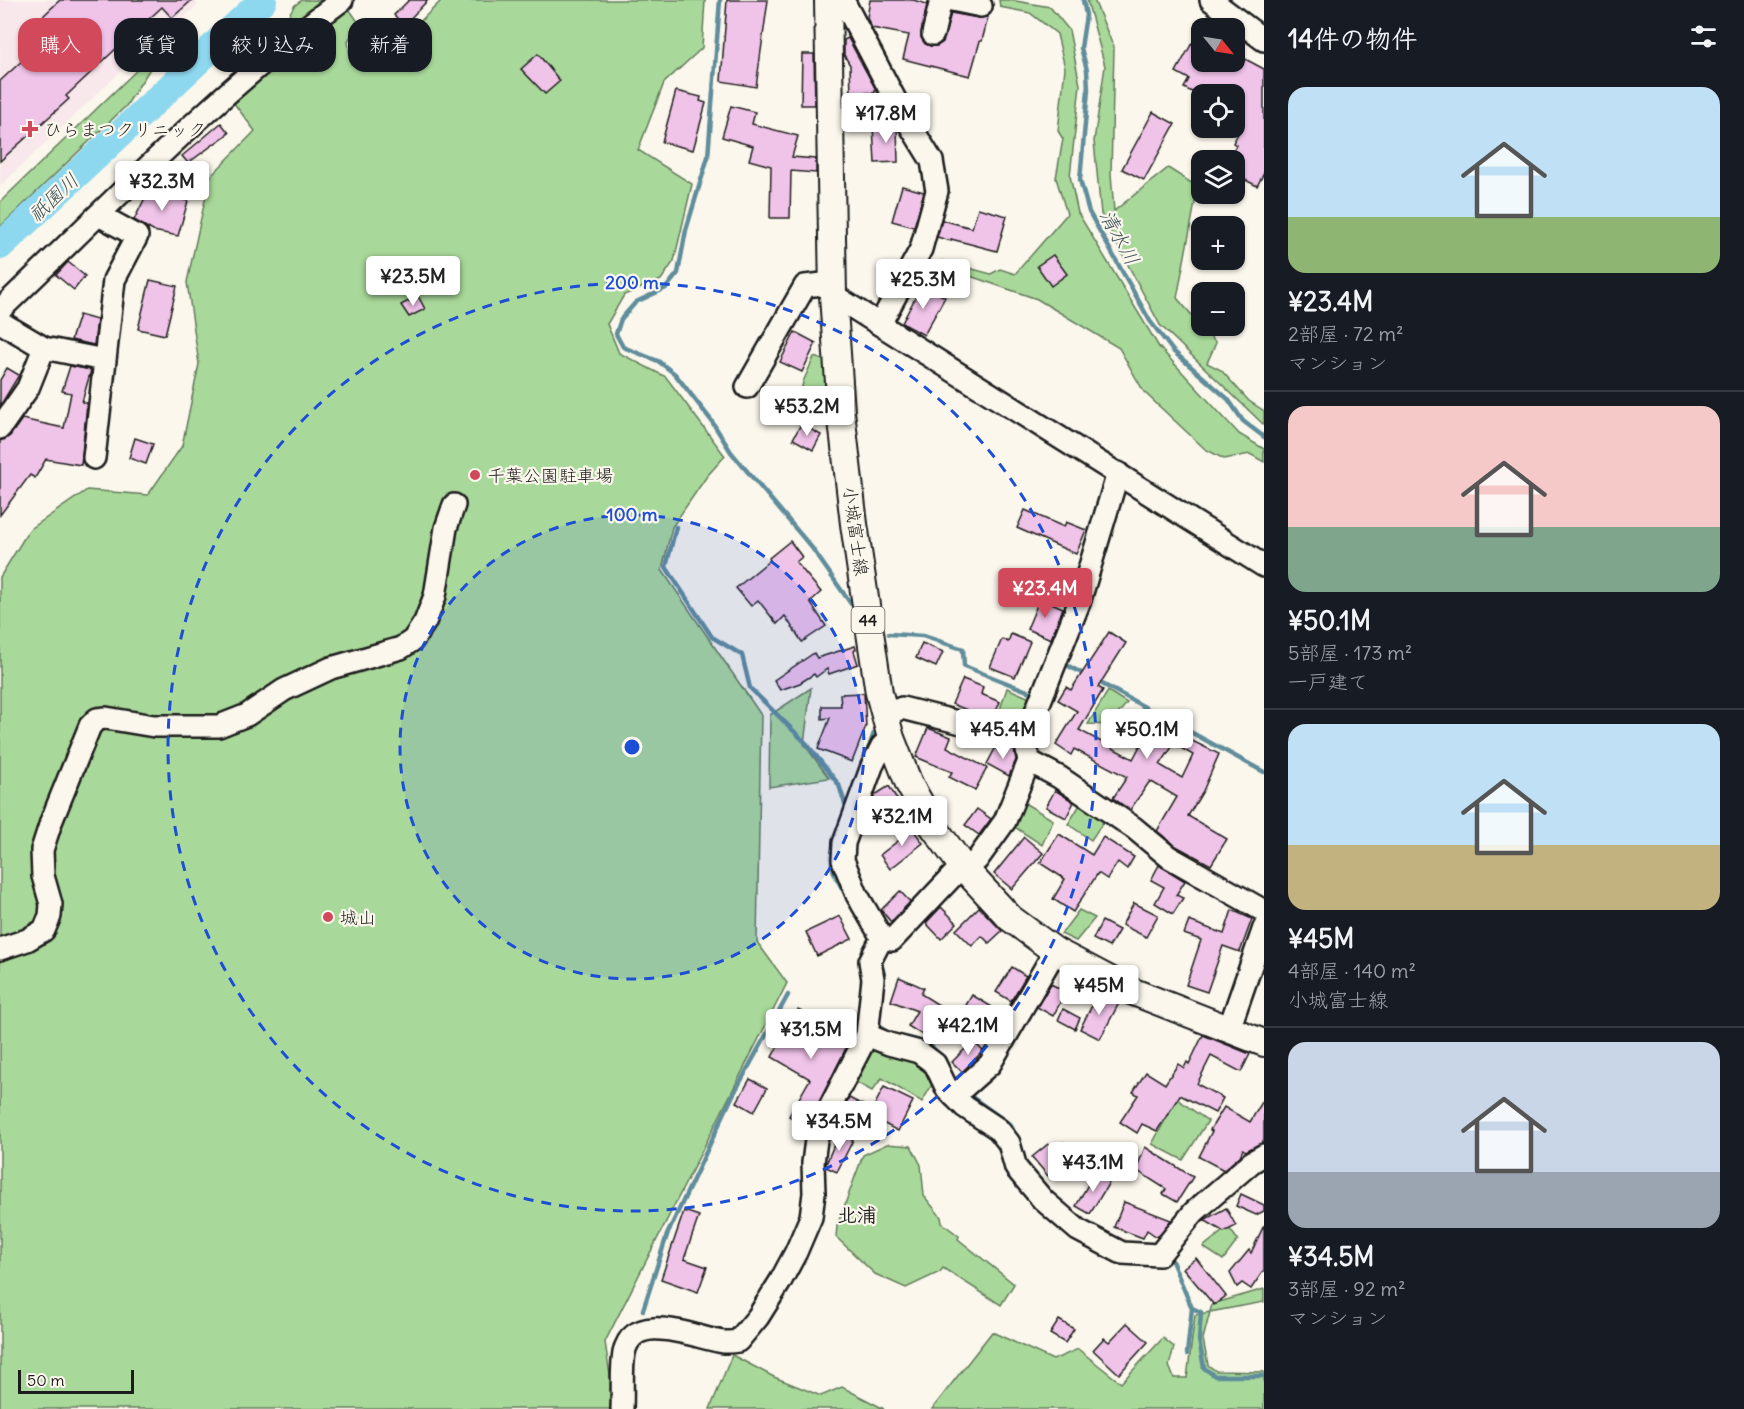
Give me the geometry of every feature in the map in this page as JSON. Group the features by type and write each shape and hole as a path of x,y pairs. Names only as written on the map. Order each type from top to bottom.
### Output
{"main road":[{"name":"小城富士線","path":"828,0 833,295 841,412 854,524 879,693 888,727 909,784 933,826 969,863 1010,918 1055,951 1131,991 1264,1043"}],"street":[{"path":"0,310 217,102 295,35 342,0"},
{"path":"843,0 900,109 932,161 938,191 921,249 880,324"},
{"path":"933,34 941,0"},
{"path":"952,0 981,6"},
{"path":"1210,0 1264,40"},
{"path":"94,458 114,280 137,236 99,215"},
{"path":"747,387 805,286 823,284 833,295 1264,566"},
{"path":"0,322 44,348 104,360"},
{"path":"0,428 28,388 44,348"},
{"path":"1025,739 902,708 888,727 843,843 843,860 857,895 882,938 892,940 969,863 1005,821 1029,761 1025,739 1079,603 1118,473"},
{"path":"0,949 27,940 44,930 50,916 51,904 43,876 42,850 90,726 97,718 154,726 219,726 247,715 284,690 331,668 401,648 413,640 425,622 435,596 446,528 454,505"},
{"path":"1029,761 1059,777 1134,828 1169,857 1264,911"},
{"path":"1229,1029 1264,928"},
{"path":"622,1409 624,1351 641,1330 665,1328 725,1342 738,1341 758,1317 796,1252 811,1217 816,1140 825,1117 867,1035 873,979 870,961 882,938"},
{"path":"961,1091 990,1064 1055,951"},
{"path":"867,1035 919,1052 935,1064 947,1089 961,1091"},
{"path":"961,1091 965,1107 998,1129 1009,1143 1016,1168 1043,1200 1078,1230 1122,1253 1164,1250 1194,1212 1252,1162 1264,1155"}],"shaded area":[{"name":"ひらまつクリニック","path":"0,0 194,0 198,5 183,18 114,18 114,72 120,72 0,186"}],"green space":[{"path":"302,0 331,0 307,18 287,18 294,6"},
{"path":"442,0 705,0 702,48 664,83 638,150 692,184 674,261 661,280 624,295 607,324 619,353 666,377 725,456 707,476 672,527 662,570 761,715 757,942 787,983 605,1342 615,1409 0,1409 0,577 29,530 87,490 148,495 182,446 199,364 187,282 210,177 255,131 230,98 261,72 336,72 336,18 327,18 345,3 356,18 348,18 348,72 432,72 432,18 424,18"},
{"path":"999,0 1050,7 1069,30 1080,85 1070,176 1078,213 1159,347 1239,434 1264,449 1264,462 1250,454 1224,459 1205,449 1144,392 1119,348 1037,299 967,275 938,268 943,261 991,274 1000,269 1015,274 1067,214 1056,178 1063,139 1058,131 1065,68 1057,34 1030,13 1000,7"},
{"path":"1087,0 1094,0 1114,48 1111,174 1114,211 1168,168 1191,183 1191,204 1195,204 1177,298 1191,314 1191,336 1210,336 1216,343 1207,363 1221,370 1249,401 1264,411 1264,425 1160,325 1101,214 1094,141 1105,66"},
{"path":"135,72 148,72 126,106 0,227 0,202"},
{"path":"814,357 829,362 830,423 796,414 803,382"},
{"path":"811,688 804,744 829,778 769,787 770,715"},
{"path":"1007,688 1034,700 1020,730 995,725"},
{"path":"1108,691 1127,703 1109,725 1088,724"},
{"path":"1083,800 1106,818 1091,840 1068,824"},
{"path":"1021,801 1053,820 1042,845 1010,824"},
{"path":"1079,910 1095,918 1076,941 1061,934"},
{"path":"871,1042 922,1060 933,1083 922,1102 882,1078 872,1091 852,1080"},
{"path":"1177,1099 1208,1121 1183,1160 1152,1144"},
{"path":"887,1144 911,1146 921,1165 924,1196 941,1217 942,1223 959,1236 958,1239 1014,1284 1001,1305 943,1268 940,1272 906,1288 875,1274 836,1237 837,1226 863,1155"},
{"path":"1228,1227 1238,1240 1223,1260 1203,1247"},
{"path":"1264,1289 1264,1302 1210,1312 1212,1304"},
{"path":"1210,1312 1203,1339 1208,1365 1216,1371 1264,1372 1264,1409 932,1409 992,1332 1053,1360 1078,1349 1121,1383 1163,1338 1174,1347 1169,1366 1174,1378 1187,1378 1195,1315"},
{"path":"732,1355 774,1377 821,1396 842,1387 884,1409 710,1409"}],"building":[{"path":"60,0 192,0 172,18 162,7 150,18 114,18 114,51 102,62 102,18 41,18"},
{"path":"409,0 428,0 411,18 397,18 394,15"},
{"path":"727,0 768,0 756,87 721,81"},
{"path":"870,0 913,0 927,4 921,37 925,44 931,46 937,46 943,42 951,13 978,18 988,17 970,76 903,59 909,35 872,28 867,18"},
{"path":"848,38 875,88 875,93 851,93 850,65 844,55 844,40"},
{"path":"1191,45 1191,72 1245,72 1245,59 1264,69 1264,173 1257,186 1245,180 1245,150 1233,150 1236,138 1245,138 1245,84 1191,84 1191,92 1184,88 1189,79 1176,72"},
{"path":"538,54 560,81 545,94 521,69"},
{"path":"802,54 814,54 815,105 801,105"},
{"path":"18,64 18,72 91,72 66,96 69,99 0,161 0,81"},
{"path":"676,91 701,97 700,101 706,103 693,150 662,142"},
{"path":"731,106 755,112 752,124 798,136 792,157 816,159 816,173 791,171 790,218 770,218 771,166 749,160 753,146 722,137"},
{"path":"1153,112 1175,124 1144,180 1122,169"},
{"path":"221,123 229,133 188,163 182,156"},
{"path":"895,125 898,162 875,163 873,126"},
{"path":"151,186 173,189 170,196 188,201 178,236 153,231 134,220"},
{"path":"902,186 924,192 914,227 892,221"},
{"path":"978,208 1007,216 997,251 937,237 942,220 972,228"},
{"path":"1053,255 1067,274 1051,286 1037,266"},
{"path":"68,262 85,276 74,290 56,275"},
{"path":"150,280 177,286 165,335 138,329"},
{"path":"922,285 945,297 924,335 902,323"},
{"path":"418,296 425,309 409,317 401,305"},
{"path":"79,315 97,320 94,345 71,340"},
{"path":"795,332 816,343 802,372 780,362"},
{"path":"70,366 91,370 82,402 87,403 81,465 46,459 35,478 30,475 0,515 0,441 10,436 22,419 64,428 71,393 62,391"},
{"path":"7,368 19,375 0,406 0,380"},
{"path":"801,424 821,435 813,450 793,439"},
{"path":"135,438 153,444 146,464 129,458"},
{"path":"1025,510 1064,527 1066,522 1086,530 1076,554 1017,528"},
{"path":"790,541 802,557 796,562 821,592 810,602 826,626 802,642 785,616 777,624 758,600 751,606 736,588"},
{"path":"1040,598 1063,608 1051,639 1027,629"},
{"path":"1109,632 1126,643 1098,687 1103,690 1079,730 1133,759 1155,718 1182,732 1180,735 1219,754 1203,791 1188,816 1227,839 1211,865 1176,846 1157,831 1177,797 1150,781 1130,810 1113,798 1127,777 1074,749 1071,755 1056,745 1077,711 1058,700 1066,687 1071,690","holes":["1174,744 1193,755 1182,778 1160,765"]},
{"path":"1011,634 1030,642 1015,677 990,667 1002,639 1008,642"},
{"path":"922,643 943,652 936,667 916,658"},
{"path":"855,646 854,651 858,664 829,674 827,669 816,677 814,674 800,683 780,690 774,680 814,653 817,658"},
{"path":"963,679 983,687 981,694 1000,702 993,718 952,704"},
{"path":"864,693 866,726 852,762 818,749 830,718 822,719 822,706 841,706 840,694"},
{"path":"928,728 951,737 947,747 987,768 975,790 949,777 952,772 916,757"},
{"path":"997,745 1014,749 1016,760 1009,776 987,764"},
{"path":"889,786 900,804 878,819 871,807 875,795"},
{"path":"1055,790 1074,802 1066,818 1046,807"},
{"path":"977,809 991,819 979,835 965,825"},
{"path":"909,824 923,843 890,869 880,855 903,837 899,832"},
{"path":"1059,834 1092,855 1103,837 1134,857 1127,869 1118,862 1107,879 1098,873 1073,912 1053,899 1065,879 1040,863"},
{"path":"1024,837 1043,853 1012,889 994,874"},
{"path":"1159,865 1185,881 1176,895 1183,898 1173,914 1155,903 1164,887 1151,880"},
{"path":"900,891 910,902 891,922 881,910"},
{"path":"1134,903 1158,915 1146,937 1122,925"},
{"path":"941,907 957,923 941,939 926,923"},
{"path":"979,907 1002,931 989,943 982,936 972,946 956,930"},
{"path":"1232,910 1252,919 1240,952 1223,946 1207,992 1186,985 1201,940 1184,934 1189,921 1224,934"},
{"path":"840,916 852,939 817,956 806,932"},
{"path":"1102,921 1119,930 1109,947 1093,939"},
{"path":"1012,967 1026,976 1011,1001 996,992"},
{"path":"899,977 924,988 921,994 942,1007 924,1036 908,1026 917,1011 891,1001"},
{"path":"1051,984 1066,992 1053,1016 1037,1007"},
{"path":"1099,992 1119,1003 1100,1039 1080,1029"},
{"path":"972,995 992,1007 978,1028 959,1017"},
{"path":"1063,1009 1080,1018 1075,1029 1058,1020"},
{"path":"798,1010 851,1038 807,1127 789,1116 810,1079 772,1057"},
{"path":"1203,1035 1250,1054 1241,1072 1211,1056 1197,1084 1223,1098 1215,1113 1180,1095 1157,1131 1142,1124 1137,1133 1120,1122 1138,1095 1133,1092 1146,1072 1165,1084 1178,1064 1184,1068 1187,1062 1189,1064"},
{"path":"973,1041 983,1051 962,1072 952,1062"},
{"path":"750,1079 767,1088 754,1112 737,1102"},
{"path":"884,1087 913,1101 898,1131 869,1116"},
{"path":"849,1098 863,1105 856,1119 842,1111"},
{"path":"1264,1099 1264,1139 1262,1143 1246,1151 1243,1149 1240,1156 1224,1170 1199,1157 1212,1131 1210,1130 1224,1107 1250,1122"},
{"path":"839,1133 853,1140 837,1172 826,1167 826,1164"},
{"path":"1063,1142 1073,1154 1048,1176 1032,1157 1048,1144 1054,1150"},
{"path":"1145,1147 1193,1177 1177,1202 1163,1194 1166,1189 1136,1170"},
{"path":"1095,1172 1110,1181 1090,1214 1076,1206"},
{"path":"1241,1194 1264,1205 1264,1211 1256,1215 1236,1206"},
{"path":"1124,1202 1171,1220 1157,1237 1147,1230 1143,1238 1114,1227"},
{"path":"1226,1208 1236,1226 1224,1232 1204,1220"},
{"path":"684,1211 699,1216 684,1259 707,1267 698,1292 661,1279"},
{"path":"1264,1225 1264,1270 1251,1289 1242,1283 1237,1287 1230,1273 1249,1250 1251,1253"},
{"path":"1196,1258 1226,1296 1214,1305 1183,1268"},
{"path":"1059,1320 1074,1329 1065,1343 1050,1334"},
{"path":"1127,1323 1148,1342 1119,1374 1093,1350 1104,1338 1109,1342"}],"waterway":[{"name":"祇園川","path":"0,246 263,0"},
{"path":"720,0 708,157 686,230 678,273 666,288 636,302 621,319 616,334 623,347 658,361 675,374 711,420 731,452 812,548 851,604"},
{"name":"清水川","path":"1083,0 1086,15 1081,48 1087,70 1088,90 1080,180 1089,212 1150,321 1173,351 1228,399 1243,421 1264,437"},
{"path":"676,527 666,567 712,637 742,655 750,688 806,743 839,785 847,810"},
{"path":"889,634 923,636 963,649 964,666 1035,694"},
{"path":"1063,663 1085,675"},
{"path":"1095,680 1264,772"},
{"path":"866,755 874,733"},
{"path":"834,845 832,867 848,898"},
{"path":"880,961 884,974 883,982"},
{"path":"643,1310 667,1235 732,1097 788,995"},
{"path":"877,1023 890,1034"},
{"path":"899,1036 929,1045 941,1059"},
{"path":"965,1092 1011,1125 1016,1137"},
{"path":"1169,1254 1192,1308 1187,1354"},
{"path":"1192,1308 1201,1312 1199,1340 1204,1368 1215,1376 1264,1376"}],"place":[{"name":"ひらまつクリニック","path":"30,129"},
{"name":"千葉公園駐車場","path":"475,475"},
{"name":"城山","path":"328,917"}],"district":[{"name":"北浦","path":"857,1214"}]}
